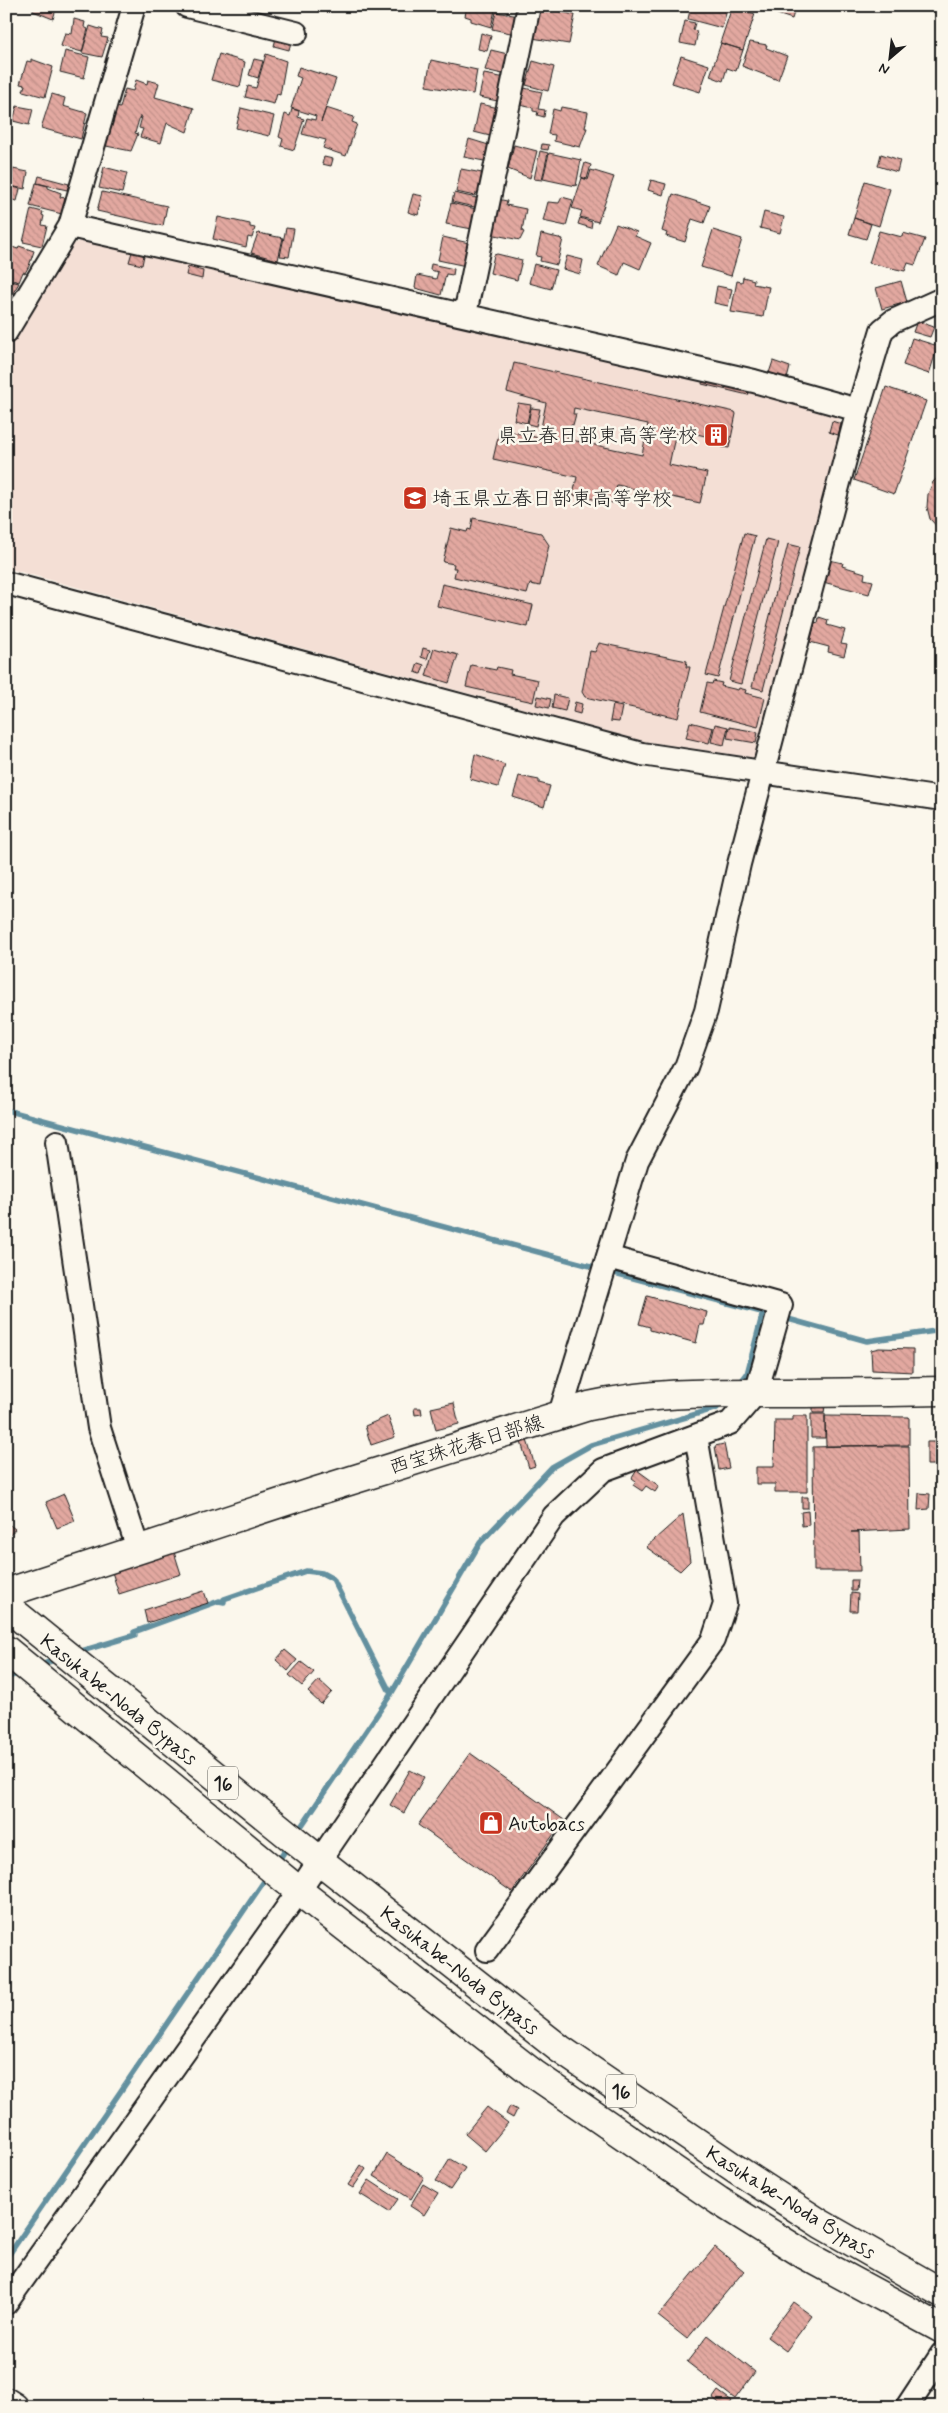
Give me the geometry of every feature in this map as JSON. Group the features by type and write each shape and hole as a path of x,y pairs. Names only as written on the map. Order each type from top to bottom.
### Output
{"main road":[{"name":"西宝珠花春日部線","path":"6,1594 560,1414 629,1397 715,1393 942,1391"},
{"name":"Kasukabe-Noda Bypass","path":"6,1606 320,1860 560,2049 821,2224 942,2293"},
{"name":"Kasukabe-Noda Bypass","path":"6,1650 299,1891 534,2074 719,2201 805,2255 942,2329"},
{"path":"6,2402 14,2407"}],"street":[{"path":"6,332 70,226 134,6"},
{"path":"187,6 296,33"},
{"path":"465,314 529,6"},
{"path":"70,226 754,381 858,410"},
{"path":"560,1414 637,1161 686,1067 706,1011 739,864 858,410 882,330 893,321 942,299"},
{"path":"6,583 642,754 763,774 942,799"},
{"path":"57,1142 99,1428 138,1550"},
{"path":"6,2303 299,1891 554,1516 603,1470 730,1422 751,1393 781,1305 608,1257"},
{"path":"487,1950 713,1640 725,1604 696,1436"},
{"path":"907,2407 942,2354"}],"shaded area":[{"name":"埼玉県立春日部東高等学校","path":"84,238 748,390 837,413 842,427 756,758 643,741 6,568 6,348 69,247"}],"building":[{"path":"34,6 57,6 53,19 33,11"},
{"path":"100,6 120,6 115,11 99,7"},
{"path":"467,6 496,6 491,27 471,21 471,18 465,16"},
{"path":"544,6 555,6 557,11 575,15 569,44 532,38 538,11 543,12"},
{"path":"691,6 728,6 722,28 688,19"},
{"path":"732,7 755,14 743,50 720,43"},
{"path":"779,7 794,12 792,19 777,14"},
{"path":"496,12 519,16 515,34 492,29"},
{"path":"74,19 85,22 84,27 88,29 82,52 61,46 65,33 72,34"},
{"path":"685,21 695,23 693,30 696,31 697,36 695,46 680,43"},
{"path":"90,26 103,30 101,37 108,38 102,57 82,53"},
{"path":"481,33 491,36 487,51 478,49"},
{"path":"277,34 292,38 289,50 274,46"},
{"path":"750,42 767,45 766,48 787,56 778,80 742,66"},
{"path":"721,43 743,50 736,71 727,68 723,81 710,76"},
{"path":"491,50 512,55 507,75 485,70"},
{"path":"65,51 89,57 84,78 60,72"},
{"path":"219,54 245,62 240,87 211,80"},
{"path":"266,54 286,61 280,95 277,94 274,104 245,97 248,86 256,88"},
{"path":"681,56 709,65 700,92 672,83"},
{"path":"31,59 53,67 45,97 23,91 25,85 20,84 27,61 31,62"},
{"path":"254,59 263,61 258,78 249,75"},
{"path":"431,60 477,70 473,94 426,86"},
{"path":"533,61 554,67 548,91 526,85"},
{"path":"299,67 336,79 321,122 326,108 354,117 352,122 357,124 346,156 323,148 326,140 302,134 307,118 315,120 316,116 291,108 301,78 296,76"},
{"path":"484,74 506,78 502,102 479,97"},
{"path":"136,80 147,84 148,80 159,83 155,97 194,108 187,132 167,123 161,143 140,137 143,129 139,128 142,117 140,116 135,133 138,134 131,151 101,145 112,106 120,108 125,89 133,91"},
{"path":"524,88 542,92 538,109 545,110 544,117 537,115 538,112 533,111 533,108 520,105"},
{"path":"52,94 65,98 63,106 87,113 81,139 41,128"},
{"path":"480,104 499,108 494,137 474,132"},
{"path":"17,106 33,109 29,125 13,121"},
{"path":"561,107 588,112 585,128 587,128 580,147 554,141 555,135 548,134 553,109 560,111"},
{"path":"241,108 274,116 269,136 236,128"},
{"path":"292,109 299,111 298,117 304,119 294,150 281,146 283,139 279,137 285,114 290,116"},
{"path":"469,139 492,146 489,162 464,157"},
{"path":"542,144 549,145 548,150 541,149"},
{"path":"514,145 537,151 530,178 508,169"},
{"path":"540,151 548,153 542,180 534,179"},
{"path":"549,153 581,160 576,186 543,179"},
{"path":"881,154 900,160 897,172 878,166"},
{"path":"324,157 333,159 331,166 322,164"},
{"path":"585,163 591,165 587,179 581,177"},
{"path":"104,167 127,173 122,193 99,188"},
{"path":"13,169 28,172 25,189 10,186"},
{"path":"461,169 485,175 481,194 476,193 475,196 456,192"},
{"path":"591,170 614,177 598,222 580,217 582,211 572,208 582,178 588,180"},
{"path":"39,176 69,184 67,190 37,183"},
{"path":"651,180 666,184 663,195 648,190"},
{"path":"865,181 890,189 879,226 854,218"},
{"path":"36,183 48,186 48,188 61,193 60,197 66,198 62,214 30,206"},
{"path":"11,186 20,189 17,201 8,199"},
{"path":"102,192 167,206 163,226 97,211"},
{"path":"454,193 481,199 479,208 452,202"},
{"path":"413,194 423,196 418,215 408,212"},
{"path":"673,194 710,206 704,223 692,219 685,242 666,236 667,233 662,231"},
{"path":"562,197 573,200 566,226 543,221 548,202 559,203"},
{"path":"497,199 507,201 506,205 526,209 522,231 524,232 520,240 490,234"},
{"path":"451,203 476,209 472,229 446,224"},
{"path":"31,209 43,212 42,225 47,226 42,246 23,242"},
{"path":"764,212 784,217 780,233 760,228"},
{"path":"218,217 250,224 250,227 255,228 252,238 248,237 246,247 213,239"},
{"path":"580,218 592,222 591,228 578,224"},
{"path":"854,218 871,224 866,239 849,234"},
{"path":"616,224 637,232 635,236 651,243 640,269 624,262 619,275 598,266"},
{"path":"286,228 294,229 289,257 280,256"},
{"path":"713,230 742,239 731,276 701,267"},
{"path":"879,231 902,237 903,233 925,239 915,265 908,263 905,271 869,263"},
{"path":"258,233 283,238 278,260 251,253"},
{"path":"541,234 563,239 557,265 540,261 541,257 536,256"},
{"path":"443,237 469,243 466,266 438,260"},
{"path":"9,246 18,249 19,246 34,251 29,266 25,273 23,272 19,282 6,278 6,254"},
{"path":"132,252 144,255 142,265 129,262"},
{"path":"497,254 522,260 517,280 490,273 494,255"},
{"path":"567,256 583,260 580,274 563,269"},
{"path":"431,264 454,269 453,275 446,274 441,295 415,288 417,275 436,279 438,272 430,270"},
{"path":"534,264 556,270 551,289 529,283"},
{"path":"188,267 203,271 202,279 186,275"},
{"path":"743,277 754,280 753,284 769,287 763,317 731,312 737,281 742,282"},
{"path":"6,280 19,283 13,293 6,291"},
{"path":"901,281 907,302 882,309 876,288"},
{"path":"717,286 732,289 728,306 714,303"},
{"path":"917,321 934,327 930,337 913,332"},
{"path":"912,338 938,346 929,374 903,365"},
{"path":"773,361 790,367 787,379 769,373"},
{"name":"県立春日部東高等学校","path":"514,363 735,412 736,414 729,448 722,447 723,440 679,430 679,433 676,432 669,465 707,473 700,503 617,485 613,503 573,495 577,477 493,459 500,429 539,438 546,403 507,392","holes":["574,408 648,424 642,455 567,439 570,425 573,425 576,414 573,414"]},
{"path":"703,379 750,389 748,395 702,384"},
{"path":"886,387 926,401 894,494 854,480"},
{"path":"518,403 531,405 527,423 514,420"},
{"path":"531,408 540,409 536,426 528,424"},
{"path":"832,421 841,424 838,435 829,432"},
{"path":"942,473 942,532 930,519 927,507 928,494 933,482"},
{"path":"473,518 541,533 549,545 540,586 530,584 527,594 454,577 456,568 453,568 454,564 443,562 451,528 467,532 468,529 471,530"},
{"path":"744,533 755,536 718,678 706,675"},
{"path":"766,539 778,542 741,684 729,681"},
{"path":"788,544 800,547 763,690 752,687"},
{"path":"829,560 843,563 842,566 865,573 864,579 873,581 869,594 823,582"},
{"path":"442,584 533,605 528,627 437,606"},
{"path":"819,617 828,620 827,625 845,630 841,644 847,645 844,656 828,652 829,647 810,642 815,622 818,623"},
{"path":"599,643 687,661 686,667 690,667 678,718 585,697 582,692 590,651 595,652"},
{"path":"423,648 430,650 427,659 421,657"},
{"path":"434,648 458,655 449,683 426,676"},
{"path":"418,663 424,665 421,674 415,672"},
{"path":"471,665 496,670 497,667 511,670 510,674 538,680 533,702 466,687"},
{"path":"713,681 722,683 721,686 738,690 739,688 746,690 745,693 765,698 758,727 700,712 707,683 712,684"},
{"path":"554,695 568,698 565,711 552,708"},
{"path":"538,696 551,699 549,708 536,705"},
{"path":"575,702 582,704 580,714 573,712"},
{"path":"613,705 622,707 619,722 610,721"},
{"path":"690,722 713,728 709,743 686,738"},
{"path":"715,724 728,727 724,745 711,742"},
{"path":"729,727 758,732 756,743 727,738"},
{"path":"475,754 505,765 498,787 470,779"},
{"path":"519,776 539,780 539,783 550,786 544,807 513,797"},
{"path":"647,1296 707,1312 704,1325 700,1325 696,1343 650,1330 650,1327 639,1324"},
{"path":"879,1348 913,1349 913,1372 872,1370 871,1350"},
{"path":"454,1403 459,1424 436,1430 431,1408"},
{"path":"813,1406 825,1406 824,1413 813,1413"},
{"path":"414,1408 421,1408 422,1414 415,1415"},
{"path":"811,1414 825,1414 825,1438 811,1438"},
{"path":"388,1416 395,1437 371,1445 365,1426"},
{"path":"793,1416 807,1416 807,1492 775,1492 775,1484 756,1484 756,1467 774,1467 775,1420 793,1420"},
{"path":"825,1416 909,1417 909,1445 826,1446"},
{"path":"527,1440 535,1466 529,1468 521,1442"},
{"path":"927,1442 942,1442 942,1465 927,1465"},
{"path":"724,1444 729,1468 719,1470 715,1446"},
{"path":"909,1446 910,1529 851,1532 859,1532 860,1571 814,1571 813,1447"},
{"path":"637,1470 659,1486 655,1492 646,1486 642,1491 633,1485 636,1481 632,1478"},
{"path":"919,1493 930,1494 929,1509 918,1510"},
{"path":"64,1494 75,1521 57,1528 46,1502"},
{"path":"802,1497 808,1497 808,1508 802,1508"},
{"path":"808,1511 809,1525 802,1526 801,1512"},
{"path":"683,1514 690,1561 680,1571 646,1547"},
{"path":"6,1522 15,1529 6,1540"},
{"path":"174,1552 181,1574 119,1594 112,1572"},
{"path":"851,1580 857,1580 856,1591 851,1591"},
{"path":"204,1591 208,1603 147,1623 144,1610"},
{"path":"851,1593 858,1594 857,1611 850,1611"},
{"path":"285,1650 297,1660 288,1671 276,1660"},
{"path":"301,1662 314,1672 302,1686 289,1675"},
{"path":"319,1680 332,1692 321,1704 308,1692"},
{"name":"Autobacs","path":"470,1753 564,1820 512,1892 418,1825"},
{"path":"410,1770 424,1777 404,1813 390,1805"},
{"path":"510,2106 517,2110 513,2118 506,2114"},
{"path":"487,2107 508,2123 485,2151 465,2134"},
{"path":"387,2154 424,2177 411,2199 374,2176"},
{"path":"450,2159 465,2168 450,2190 436,2181"},
{"path":"361,2165 366,2169 353,2188 348,2185"},
{"path":"369,2180 398,2199 389,2212 360,2194"},
{"path":"423,2184 438,2193 424,2215 410,2206"},
{"path":"715,2247 744,2271 687,2339 658,2316"},
{"path":"793,2302 812,2316 786,2351 767,2337"},
{"path":"708,2335 755,2372 735,2399 687,2362"},
{"path":"718,2391 732,2401 728,2407 724,2407 713,2398"}],"waterway":[{"path":"6,1110 598,1268"},
{"path":"607,1271 765,1313"},
{"path":"739,1384 747,1374 763,1312"},
{"path":"781,1317 867,1341 942,1330"},
{"path":"296,1834 391,1694 480,1543 552,1467 591,1445 717,1408 722,1402"},
{"path":"75,1653 135,1635 134,1632 219,1601 224,1602 224,1599 306,1571 322,1573 333,1579 391,1694"},
{"path":"38,1666 57,1659"},
{"path":"6,1678 20,1673"},
{"path":"277,1863 288,1846"},
{"path":"6,2259 269,1874"}],"place":[{"name":"県立春日部東高等学校","path":"716,435"},
{"name":"埼玉県立春日部東高等学校","path":"415,498"},
{"name":"Autobacs","path":"491,1823"}]}
